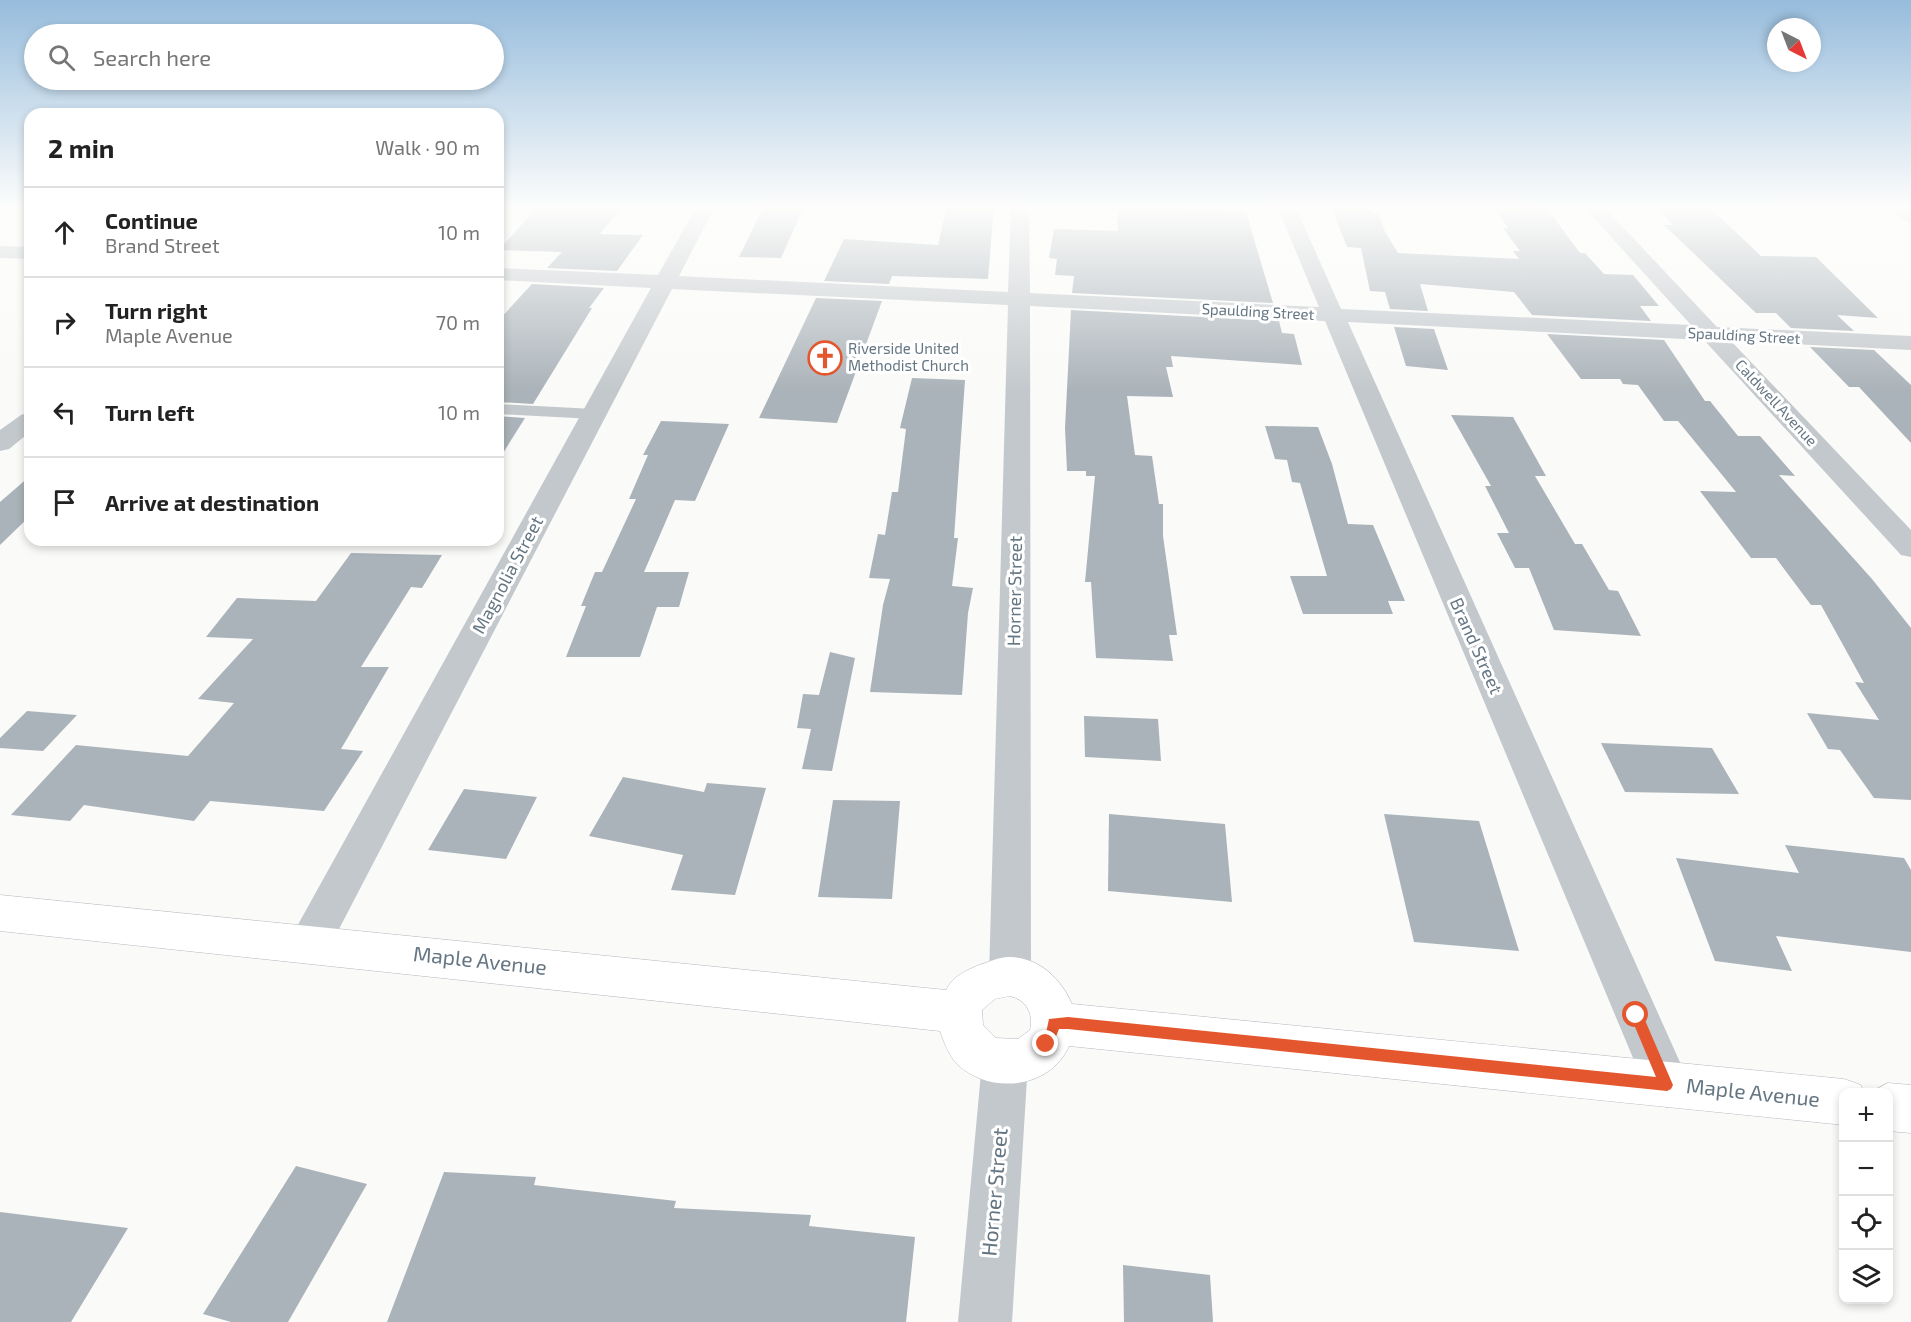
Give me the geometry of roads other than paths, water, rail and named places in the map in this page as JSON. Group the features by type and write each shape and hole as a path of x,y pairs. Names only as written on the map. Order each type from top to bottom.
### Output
{"main road":[{"name":"Maple Avenue","path":"0,913 310,943 960,1012"},
{"path":"1010,976 1024,978 1035,984 1048,1001 1054,1023 1052,1035 1038,1052 1028,1058 1005,1062 983,1056 972,1048 964,1036 960,1023 960,1012 966,996 973,988 985,981 1010,976"},
{"name":"Maple Avenue","path":"1054,1023 1839,1102"},
{"path":"1893,1107 1911,1109"}],"street":[{"name":"Magnolia Street","path":"310,943 674,268"},
{"name":"Horner Street","path":"1010,976 1020,268"},
{"name":"Brand Street","path":"1312,268 1667,1085"},
{"name":"Caldwell Avenue","path":"1650,268 1911,548"},
{"name":"Spaulding Street","path":"504,274 1911,343"},
{"path":"0,443 24,425"},
{"name":"Horner Street","path":"984,1322 1005,1062"}],"lane":[{"path":"504,409 594,414"}],"place":[{"name":"Riverside United Methodist Church","path":"825,358"}]}
